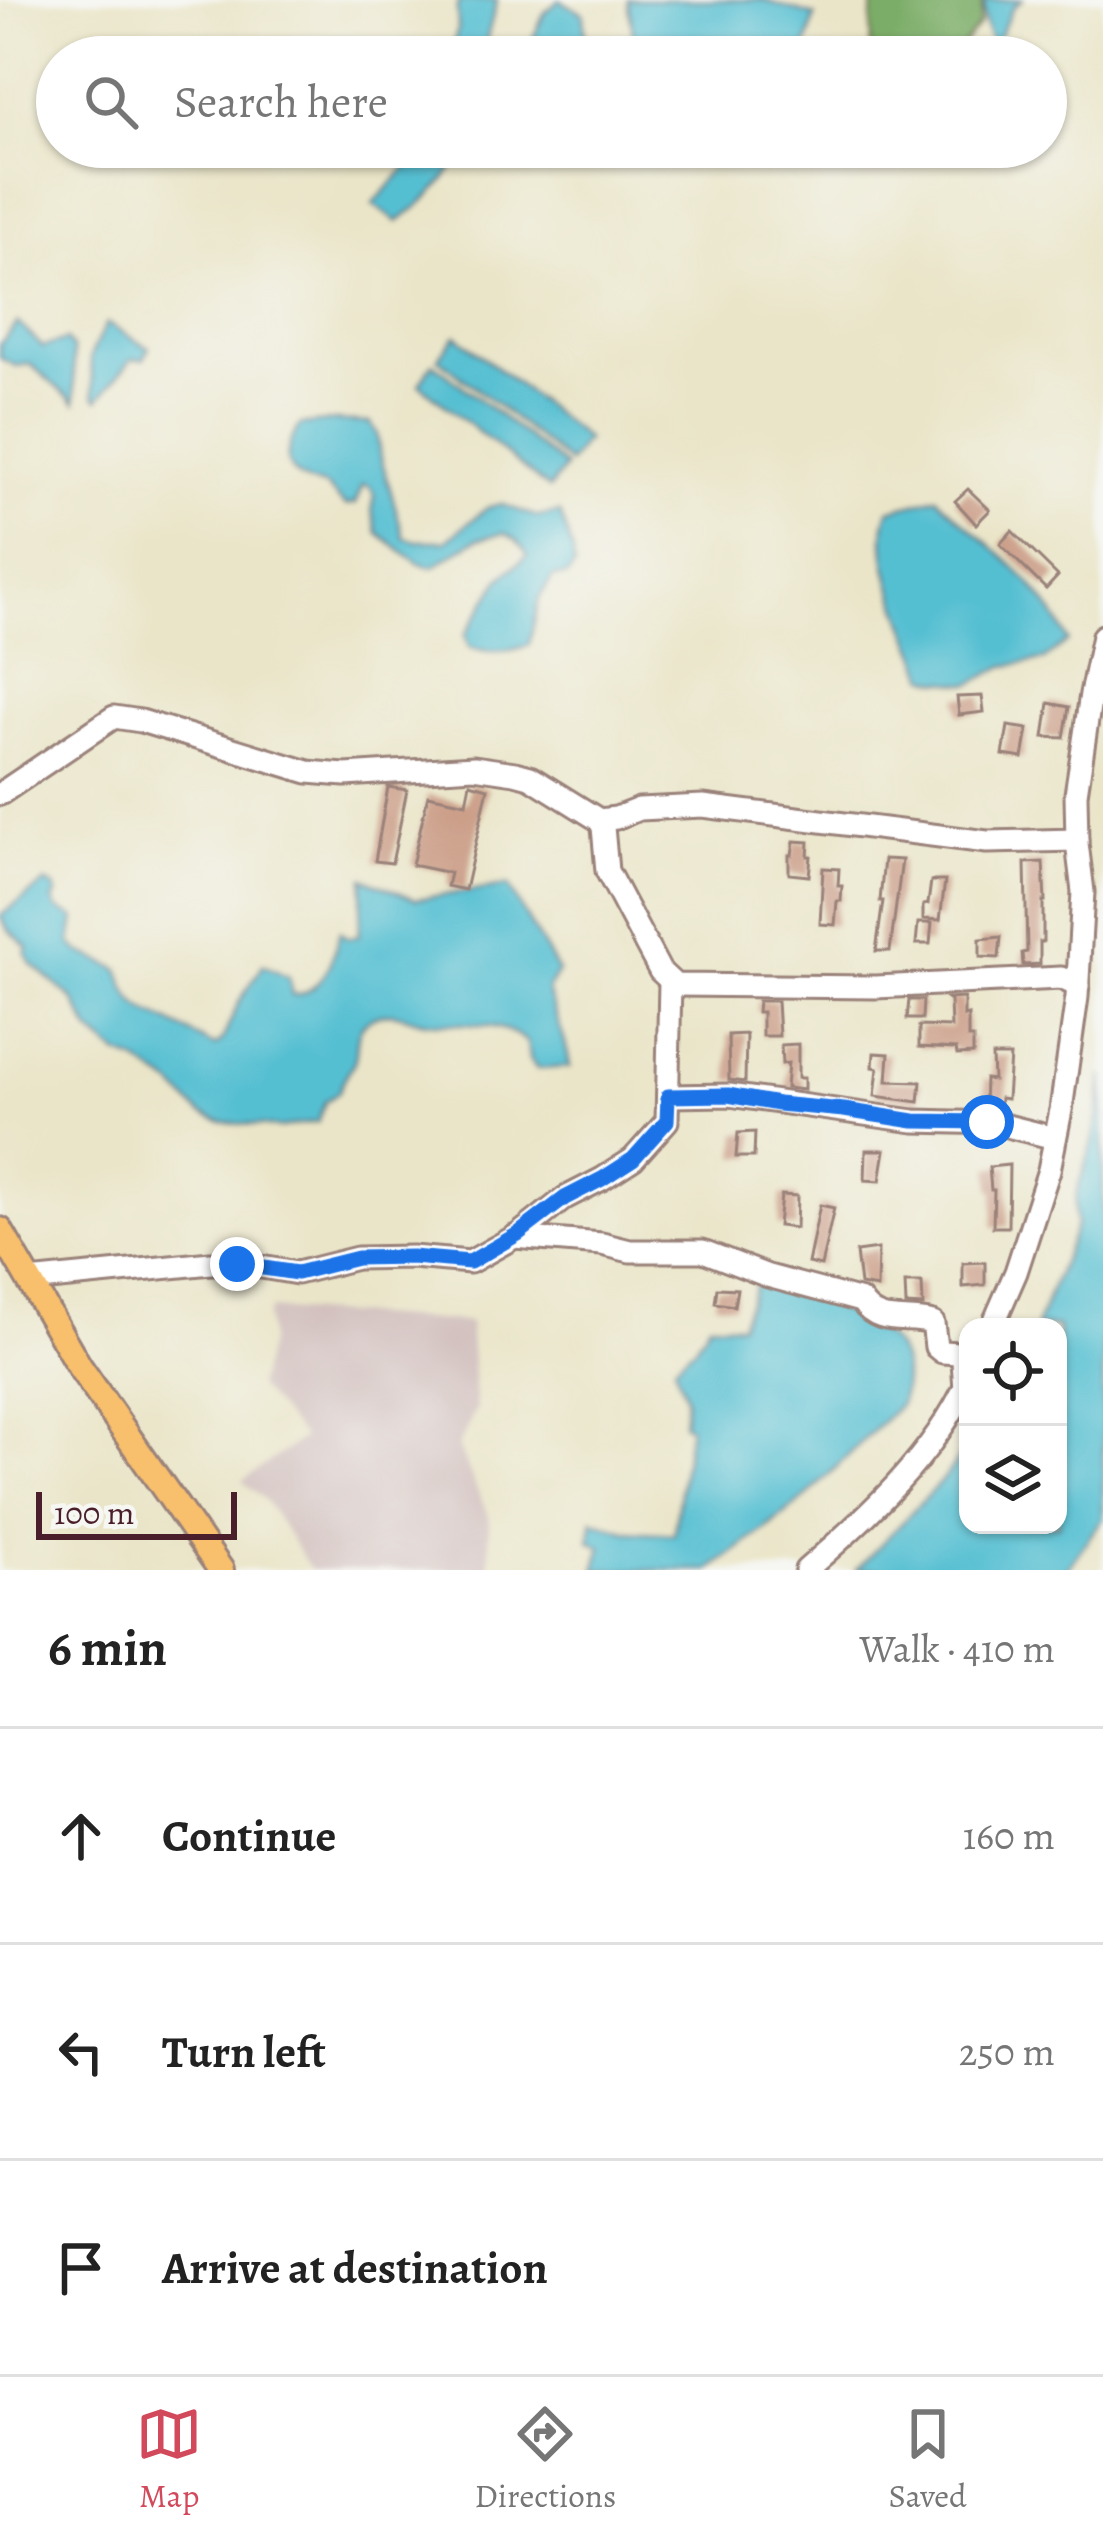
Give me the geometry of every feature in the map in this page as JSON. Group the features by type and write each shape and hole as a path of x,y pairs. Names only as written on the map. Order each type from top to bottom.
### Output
{"main road":[{"path":"0,1230 79,1366 220,1570"}],"street":[{"path":"996,1318 1016,1272 1055,1138 1078,986 1082,892 1076,794 1103,636"},
{"path":"0,794 114,717 128,717 308,772 344,775 474,767 515,772 599,820 607,872 660,971 680,986 876,987 1061,978 1078,986"},
{"path":"599,820 638,809 703,806 987,842 1077,840"},
{"path":"29,1280 211,1263 297,1273 357,1258 470,1262 633,1159 667,1121 670,982"},
{"path":"668,1096 728,1095 914,1121 987,1122 1055,1138"},
{"path":"514,1237 602,1244 630,1252 703,1251 768,1276 861,1300 881,1318 933,1323 936,1347 959,1353"},
{"path":"806,1570 897,1483 943,1426 959,1397"}],"shaded area":[{"path":"271,1309 469,1322 476,1409 458,1447 489,1517 489,1570 311,1570 265,1500 242,1481 303,1438 257,1386 269,1342"}],"green space":[{"path":"873,0 983,0 980,24 971,36 871,36"}],"water":[{"path":"460,0 497,0 488,36 456,36"},
{"path":"560,0 584,14 585,36 534,36 545,12"},
{"path":"628,0 763,0 815,16 809,36 633,36"},
{"path":"985,0 1022,0 1013,7 999,36 990,36"},
{"path":"406,168 453,168 398,222 373,204"},
{"path":"18,323 43,347 66,340 73,348 75,403 30,364 16,366 0,358 0,344"},
{"path":"106,323 149,348 144,359 132,359 98,400 90,357"},
{"path":"456,335 586,439 569,463 438,358"},
{"path":"433,363 565,467 549,489 419,384"},
{"path":"370,423 377,433 404,537 446,541 487,508 500,504 538,517 560,513 574,567 567,576 553,577 539,599 529,645 484,650 469,647 465,635 501,578 528,555 516,540 505,533 477,539 433,567 418,563 378,533 372,511 375,495 369,486 363,484 355,504 346,506 325,486 297,476 288,456 300,425"},
{"path":"937,497 1027,580 1057,619 1068,641 1044,660 1005,666 971,684 927,677 894,594 884,529 889,510"},
{"path":"364,878 415,899 508,886 558,972 547,990 570,1067 537,1069 529,1059 527,1042 505,1030 384,1014 361,1027 353,1063 339,1092 325,1102 318,1122 281,1128 223,1122 201,1114 172,1085 119,1055 91,1032 73,999 31,963 28,947 0,916 46,882 57,894 53,899 56,908 75,918 71,943 78,951 119,969 132,999 143,1009 215,1046 263,965 289,977 292,995 319,982 340,931 347,938 359,935"},
{"path":"1103,1075 1103,1518 1066,1570 856,1570 959,1458 959,1534 1067,1534 1067,1318 1040,1318 1076,1225 1077,1191 1093,1141"},
{"path":"756,1284 837,1308 876,1329 902,1362 900,1404 802,1501 710,1570 595,1570 602,1547 590,1541 593,1520 625,1531 674,1534 689,1426 683,1424 686,1397 674,1366 695,1346 709,1323 740,1324"}],"building":[{"path":"968,489 990,510 976,524 955,501"},
{"path":"1012,531 1058,576 1046,589 1000,544"},
{"path":"982,696 984,712 959,715 957,697"},
{"path":"1049,703 1069,707 1064,738 1044,737"},
{"path":"1008,726 1028,729 1023,758 1003,755"},
{"path":"470,783 488,788 465,890 447,886 450,873 412,865 428,795 466,803"},
{"path":"388,787 407,790 392,863 375,861"},
{"path":"794,841 809,842 809,876 789,874"},
{"path":"884,859 902,860 890,951 876,951 883,901"},
{"path":"1043,862 1040,964 1023,965 1022,953 1027,952 1025,863"},
{"path":"823,868 839,869 841,901 837,901 835,925 820,924"},
{"path":"931,881 945,881 940,920 923,919"},
{"path":"918,923 932,923 930,944 916,944"},
{"path":"1001,937 999,958 980,957 980,939"},
{"path":"964,998 973,1054 919,1047 919,1026 951,1027 947,999"},
{"path":"909,1000 923,1000 922,1019 907,1019"},
{"path":"758,1001 777,1001 779,1036 762,1036"},
{"path":"746,1034 745,1082 729,1080 728,1035"},
{"path":"798,1044 798,1078 804,1078 804,1090 786,1088 788,1063 782,1064 781,1045"},
{"path":"874,1053 889,1054 887,1081 921,1082 919,1102 875,1096 878,1068 873,1067"},
{"path":"992,1056 1010,1056 1007,1099 1000,1098 999,1109 984,1108 985,1079 993,1080"},
{"path":"755,1132 754,1157 736,1157 738,1133"},
{"path":"866,1150 885,1150 880,1181 865,1180"},
{"path":"1009,1165 1008,1227 993,1227 989,1167"},
{"path":"781,1195 797,1196 796,1228 778,1226"},
{"path":"820,1205 834,1208 821,1266 808,1263"},
{"path":"878,1249 877,1288 860,1285 856,1252"},
{"path":"985,1262 985,1285 963,1287 963,1263"},
{"path":"905,1283 922,1283 923,1306 906,1305"},
{"path":"717,1288 737,1289 734,1306 715,1303"}],"route":[{"path":"237,1264 297,1273 357,1258 470,1262 633,1159 667,1121 668,1096 728,1095 914,1121 987,1122"}]}
